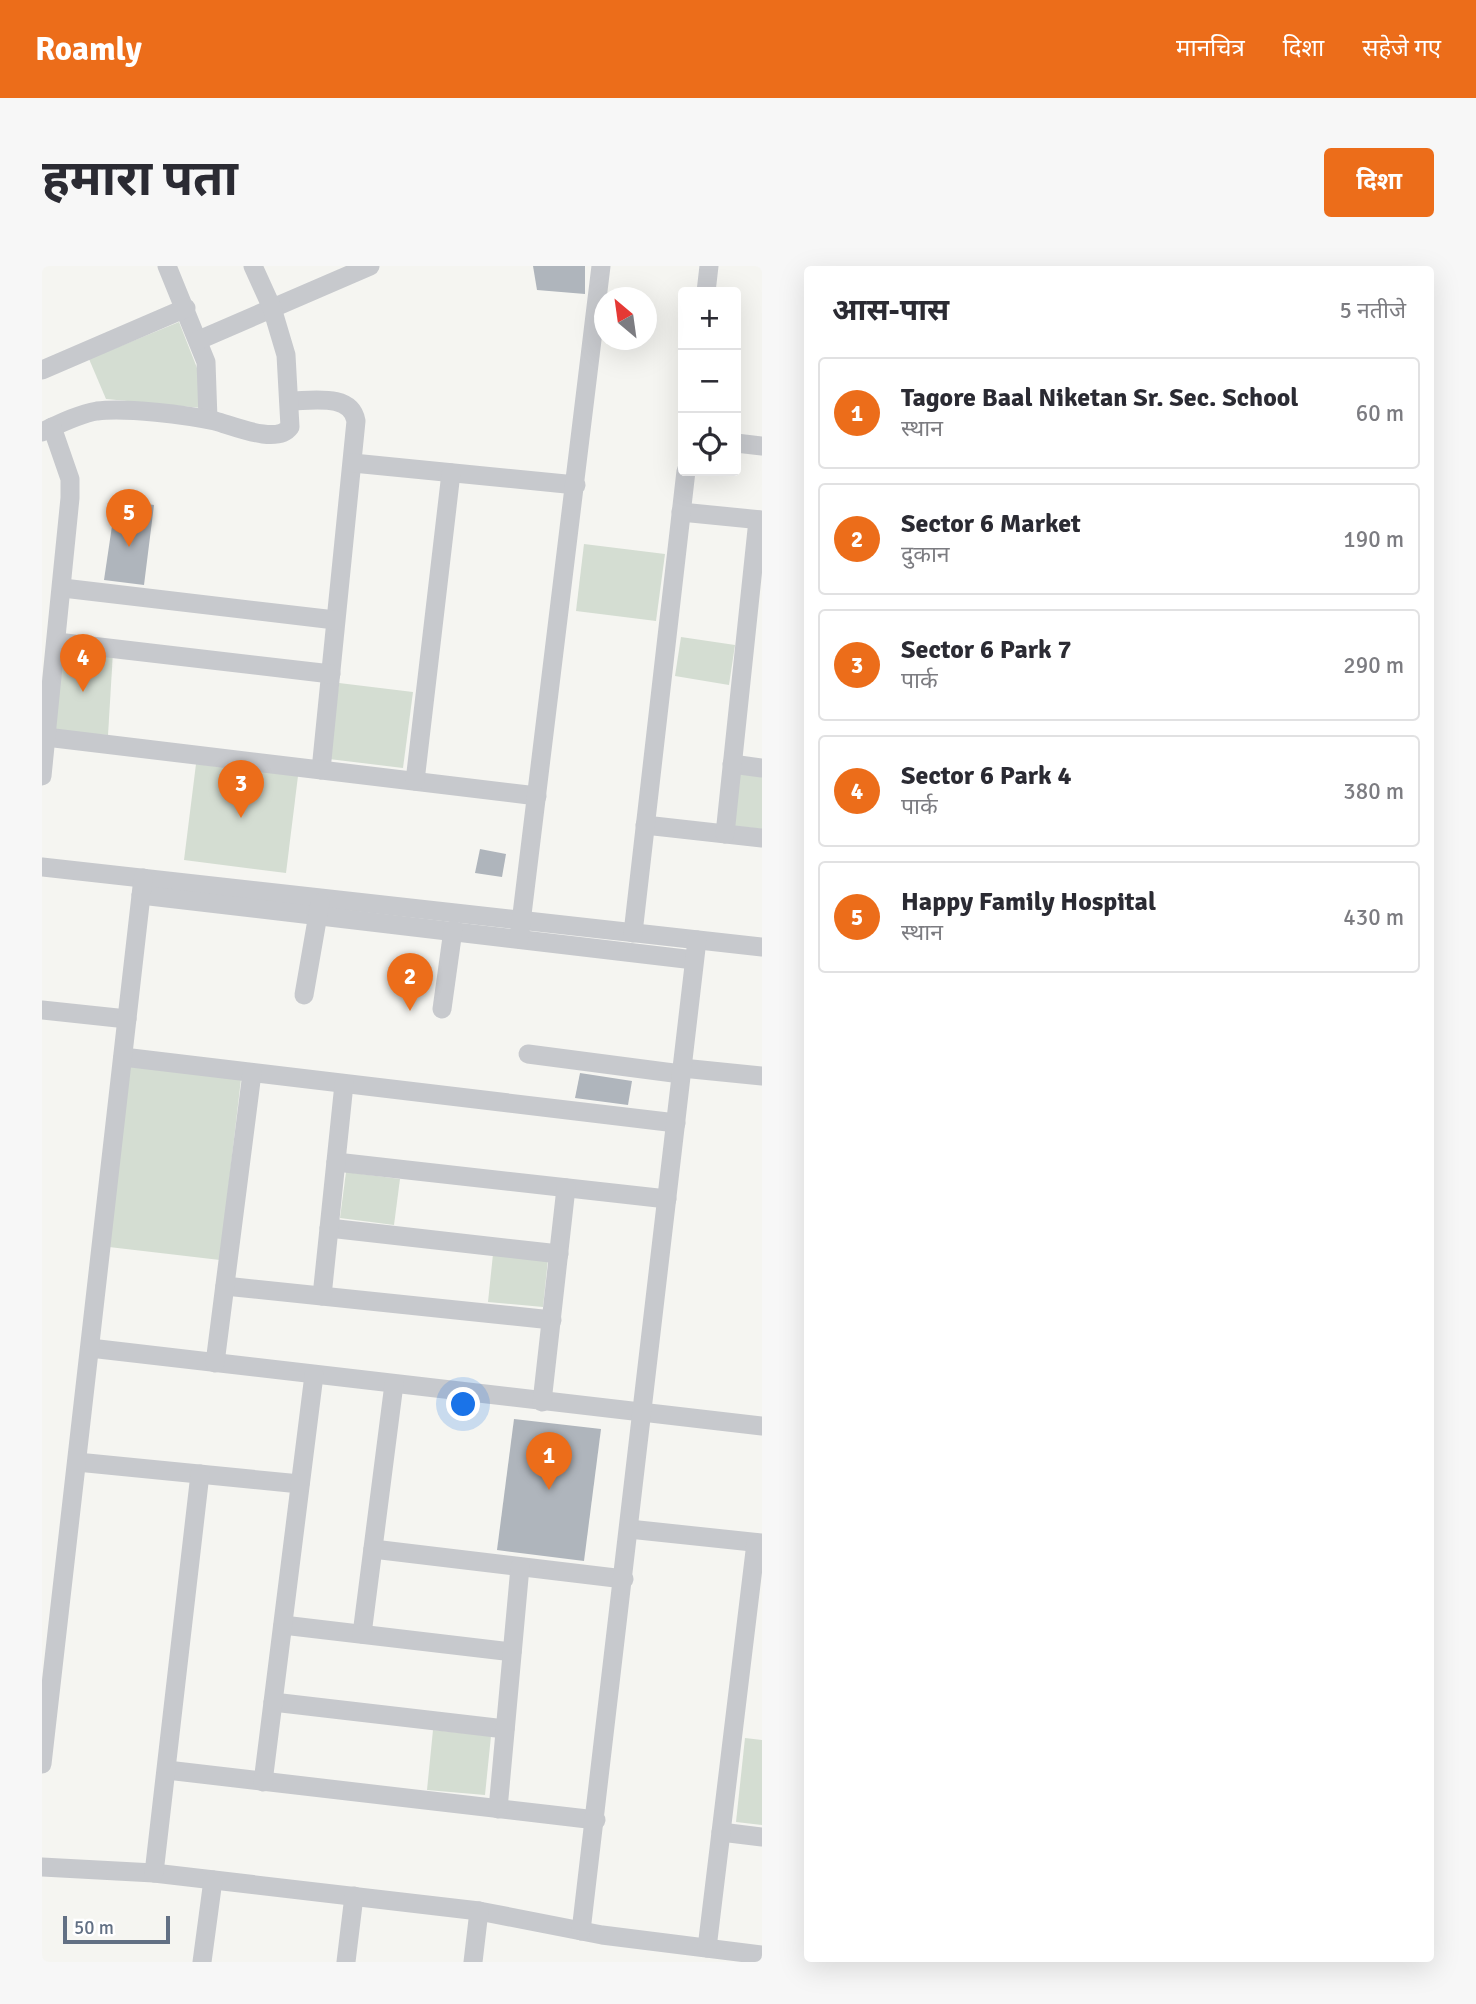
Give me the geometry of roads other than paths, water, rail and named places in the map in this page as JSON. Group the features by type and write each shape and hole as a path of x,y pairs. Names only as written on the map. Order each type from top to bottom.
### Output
{"street":[{"path":"167,266 199,340 208,379 208,419"},
{"path":"199,340 370,266"},
{"path":"520,929 601,266"},
{"path":"707,287 709,266"},
{"path":"42,776 63,588 71,486 47,429 97,411 208,419 276,436 290,427 288,363 257,267"},
{"path":"42,370 186,308"},
{"path":"289,401 329,400 349,406 356,421 321,770"},
{"path":"741,444 762,446"},
{"path":"353,463 576,485"},
{"path":"415,781 451,472"},
{"path":"633,933 685,476"},
{"path":"681,512 760,520 756,596 725,834"},
{"path":"63,588 335,620"},
{"path":"57,642 331,674"},
{"path":"46,737 537,796"},
{"path":"732,764 762,768"},
{"path":"645,825 762,838"},
{"path":"42,867 142,887 520,929 694,960"},
{"path":"42,1764 142,887"},
{"path":"319,907 453,930 520,929 633,933 762,947"},
{"path":"304,996 319,907"},
{"path":"442,1009 453,930"},
{"path":"581,1931 596,1821 697,940"},
{"path":"42,1010 127,1019"},
{"path":"528,1054 682,1071 762,1076"},
{"path":"123,1058 676,1123"},
{"path":"215,1363 252,1073"},
{"path":"322,1296 344,1084"},
{"path":"336,1163 667,1199"},
{"path":"542,1402 566,1188"},
{"path":"329,1228 559,1254"},
{"path":"225,1286 552,1320"},
{"path":"90,1348 762,1426"},
{"path":"263,1782 314,1375"},
{"path":"362,1634 394,1384"},
{"path":"77,1462 300,1484"},
{"path":"154,1873 200,1475"},
{"path":"629,1529 759,1543 707,1948"},
{"path":"373,1549 624,1579"},
{"path":"498,1809 520,1567"},
{"path":"283,1625 512,1652"},
{"path":"273,1702 505,1729"},
{"path":"167,1770 596,1821"},
{"path":"721,1832 762,1837"},
{"path":"42,1867 154,1873 479,1911 581,1931 762,1955"},
{"path":"202,1962 213,1880"},
{"path":"346,1962 355,1896"},
{"path":"473,1962 479,1911"}],"place":[{"name":"Happy Family Hospital","path":"129,547"},
{"name":"Sector 6 Park 4","path":"83,692"},
{"name":"Sector 6 Park 7","path":"241,818"},
{"name":"Sector 6 Market","path":"410,1011"},
{"name":"Tagore Baal Niketan Sr. Sec. School","path":"549,1490"}]}
